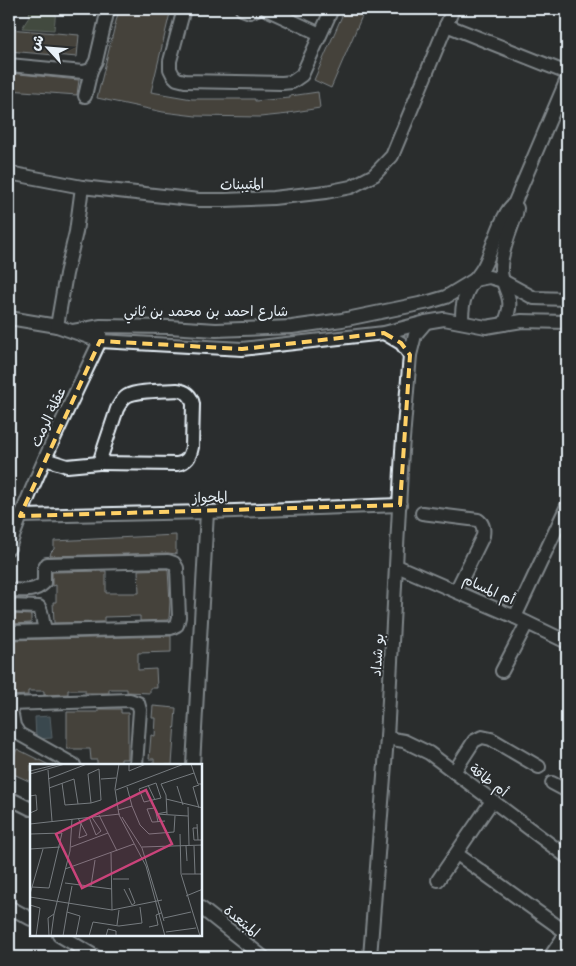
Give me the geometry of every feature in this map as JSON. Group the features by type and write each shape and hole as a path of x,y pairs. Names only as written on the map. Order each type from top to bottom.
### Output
{"street":[{"path":"85,96 91,70 96,62 108,9"},
{"path":"184,9 170,61 170,69 173,75 185,81 282,83 292,82 302,75 332,9"},
{"path":"242,9 250,12 258,9"},
{"path":"266,9 320,34"},
{"name":"المتيبنات","path":"9,174 99,190 113,189 174,198 226,200 273,198 351,187 374,175 392,156 453,9"},
{"path":"446,25 567,73"},
{"path":"9,65 83,72 91,70"},
{"path":"462,321 465,295 486,264 507,211 514,204 567,79"},
{"path":"57,326 76,232 82,187"},
{"path":"504,324 510,306 508,293 503,281 501,262 516,214 517,208 514,204"},
{"path":"474,280 489,277 503,281 534,298 567,299"},
{"name":"شارع احمد بن محمد بن ثاني","path":"71,331 101,326 216,330 292,327 342,320 429,302 446,297 474,280"},
{"name":"شارع احمد بن محمد بن ثاني","path":"9,318 57,326 100,341 242,349 384,333 444,319 486,327 522,321 567,322"},
{"name":"بو شداد","path":"370,957 387,738 402,451 410,355 415,335 426,322"},
{"name":"عقلة الرمث","path":"9,548 20,516 45,459 100,341 101,326"},
{"path":"384,333 394,337 410,355"},
{"path":"45,459 67,466 99,463 177,464 183,462 191,454 192,447 194,404 192,398 187,393 177,390 128,395 121,401 117,409 99,463"},
{"name":"المحواز","path":"20,516 400,505"},
{"path":"515,617 567,506"},
{"path":"193,764 207,512"},
{"path":"422,513 482,522 484,532 456,591"},
{"path":"9,632 171,628 178,625 177,568 168,561 32,566"},
{"path":"9,590 28,591 39,588 44,583 44,569 47,564"},
{"name":"أم المسام","path":"397,566 515,617 567,642"},
{"path":"9,606 39,607 42,613 43,626 47,631"},
{"path":"502,671 527,623"},
{"path":"72,764 19,734 14,726 9,704 130,700 138,703 140,710 136,764"},
{"path":"454,772 474,741 482,737 491,739 539,767"},
{"name":"أم طاقة","path":"387,738 417,746 567,857"},
{"path":"552,783 567,792"},
{"path":"9,798 30,808"},
{"path":"438,880 492,801"},
{"path":"456,854 567,933 550,957"},
{"path":"9,907 30,918"},
{"name":"المبتعدة","path":"202,909 263,957"},
{"path":"61,936 96,957"}],"highlighted area":[{"path":"384,333 401,343 410,355 400,505 20,516 100,341 242,349"}],"green space":[{"path":"30,9 56,9 54,30 22,28 29,17"}],"water":[{"path":"50,716 52,738 36,739 35,717"}],"building":[{"path":"119,9 171,9 151,92 192,99 255,99 255,101 290,98 290,96 318,92 320,108 260,117 196,116 163,112 97,98"},
{"path":"345,9 365,9 331,88 314,80"},
{"path":"9,29 79,35 77,57 9,51"},
{"path":"9,73 79,80 77,95 9,90"},
{"path":"176,535 176,554 50,556 54,549 54,541"},
{"path":"167,569 170,602 169,620 140,621 140,616 104,617 104,622 54,623 53,602 56,602 56,585 52,586 52,572 106,571 106,593 139,593 138,570"},
{"path":"14,614 31,615 31,623 14,624"},
{"path":"171,636 171,652 138,653 138,670 156,669 157,688 150,688 150,693 127,692 127,689 109,689 109,693 85,693 85,690 68,690 68,694 44,695 44,691 28,691 28,695 9,696 9,640"},
{"path":"153,706 176,708 172,764 154,764 154,759 149,759 151,735 155,736 156,718 152,718"},
{"path":"98,709 121,709 121,713 128,713 128,759 121,759 121,764 97,764 97,760 91,760 90,749 67,749 67,712 98,712"},
{"path":"17,749 47,764 30,764 30,782 9,772 9,751 15,754"}]}
